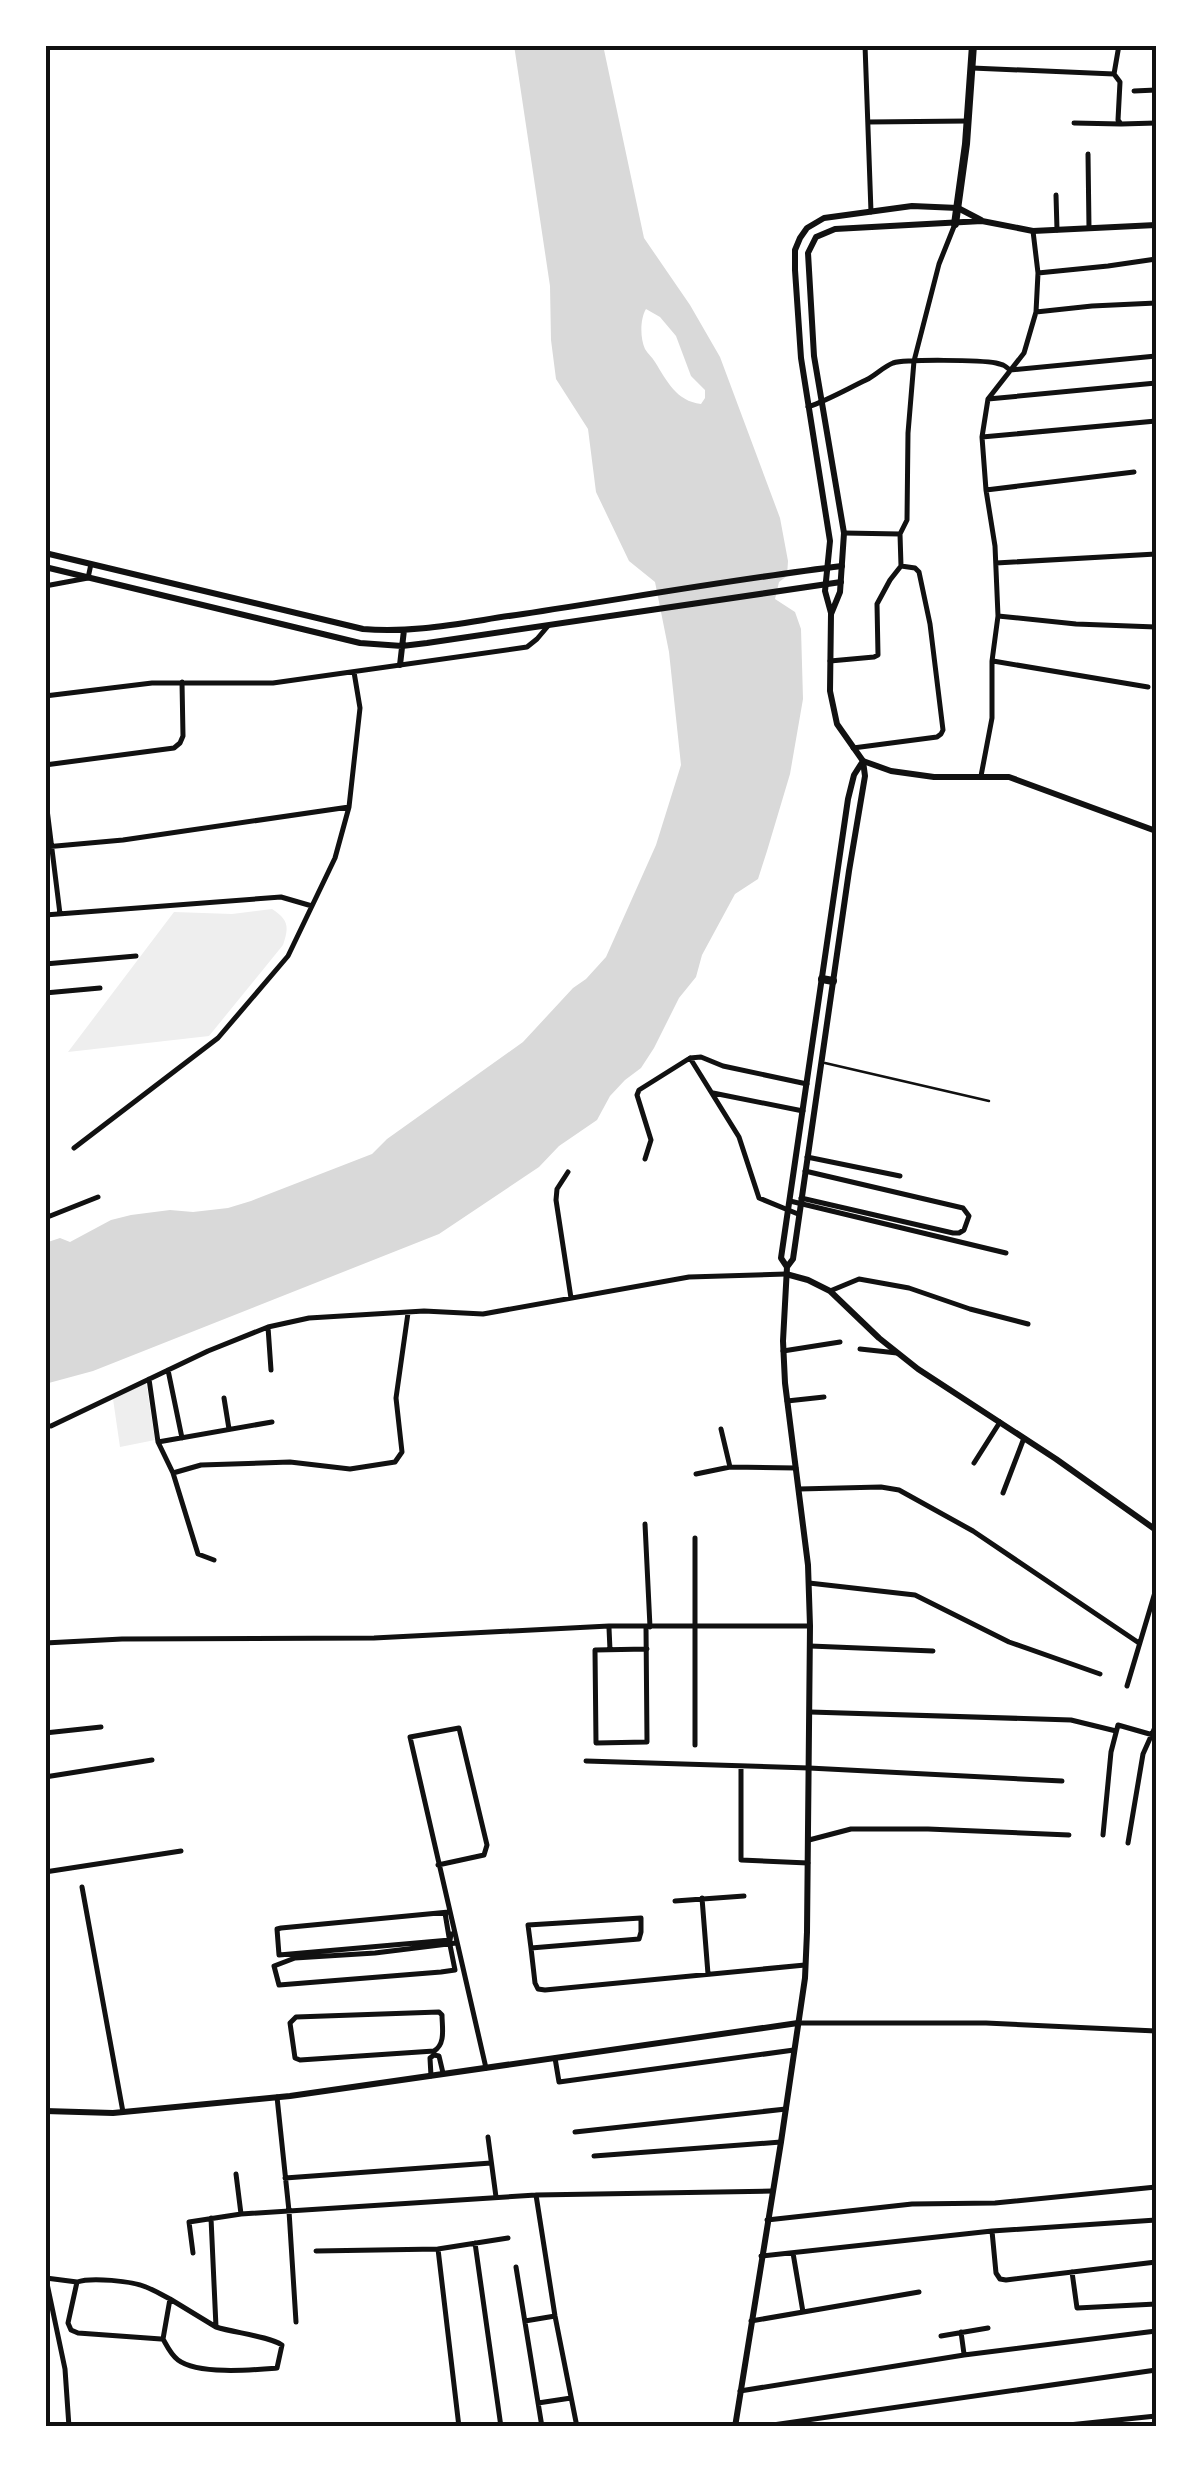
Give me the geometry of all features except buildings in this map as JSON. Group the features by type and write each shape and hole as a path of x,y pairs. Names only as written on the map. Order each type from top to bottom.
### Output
{"main road":[{"path":"956,224 973,45"},
{"path":"786,1270 793,1259 865,776 863,761 837,724 832,708 831,614 825,591 830,542 801,358 795,250 806,228 824,218 912,206 958,208 982,221 1032,231 1156,225"},
{"path":"831,614 840,592 844,533 814,356 808,252 816,237 835,229 982,221"},
{"path":"45,553 362,629 404,630 842,566"},
{"path":"45,568 360,643 402,646 841,582"},
{"path":"400,665 404,630"},
{"path":"863,761 891,771 934,776 1009,777 1156,831"},
{"path":"735,2427 806,1966 809,1583 786,1401 786,1270 781,1258 848,799 854,775 863,761"},
{"path":"822,979 834,981"},
{"path":"786,1270 830,1292 900,1354 1156,1530"},
{"path":"45,2111 99,2114 277,2097 798,2023"}],"street":[{"path":"866,45 872,212"},
{"path":"1114,74 1119,45"},
{"path":"972,68 1114,74 1120,82 1121,124"},
{"path":"1134,91 1156,90"},
{"path":"868,122 968,121"},
{"path":"1074,123 1156,123"},
{"path":"1088,154 1090,228"},
{"path":"1155,174 1156,188"},
{"path":"1056,195 1058,230"},
{"path":"830,662 878,655 877,604 901,566 900,534 907,520 914,362 939,264 956,224"},
{"path":"981,776 992,718 992,661 998,616 982,438 988,400 1024,354 1036,312 1038,272 1032,231"},
{"path":"1038,272 1156,259"},
{"path":"1036,312 1156,303"},
{"path":"808,407 903,360 996,363 1010,370 1156,356"},
{"path":"988,400 1156,383"},
{"path":"982,438 1156,421"},
{"path":"986,490 1134,472"},
{"path":"844,533 900,534"},
{"path":"996,563 1156,554"},
{"path":"45,586 88,578 91,564"},
{"path":"853,748 942,734 930,624 919,572 901,566"},
{"path":"998,616 1076,624 1156,626"},
{"path":"45,696 114,686 273,682 354,672 527,647 548,626"},
{"path":"992,661 1148,687"},
{"path":"74,1148 218,1038 288,956 334,858 349,807 360,708 354,672"},
{"path":"45,764 174,748 183,736 182,682"},
{"path":"45,793 48,847 60,914"},
{"path":"48,847 349,807"},
{"path":"45,915 281,897 312,906"},
{"path":"45,964 136,956"},
{"path":"45,993 100,988"},
{"path":"645,1159 650,1140 637,1095 639,1090 690,1058 701,1057 723,1066 808,1084"},
{"path":"690,1058 739,1137 759,1198 787,1211 800,1206 953,1233 964,1230 968,1216 962,1208 805,1171"},
{"path":"712,1093 803,1111"},
{"path":"808,1157 900,1176"},
{"path":"568,1172 556,1194 571,1298"},
{"path":"45,1218 98,1197"},
{"path":"788,1201 1006,1254"},
{"path":"51,1426 208,1351 268,1327 308,1318 483,1314 689,1277 786,1270"},
{"path":"830,1292 859,1278 909,1288 1028,1324"},
{"path":"173,1474 201,1465 290,1462 350,1469 395,1462 402,1452 396,1398 408,1313"},
{"path":"268,1327 271,1370"},
{"path":"784,1351 840,1342"},
{"path":"860,1349 900,1354"},
{"path":"168,1370 182,1438"},
{"path":"148,1379 158,1442 173,1474 198,1554 214,1560"},
{"path":"786,1401 824,1397"},
{"path":"224,1398 228,1430"},
{"path":"158,1442 272,1422"},
{"path":"974,1463 1000,1422"},
{"path":"721,1430 730,1467"},
{"path":"1003,1492 1024,1438"},
{"path":"696,1474 730,1467 796,1468"},
{"path":"799,1489 899,1490 974,1531 1138,1643"},
{"path":"645,1524 648,1626 647,1742 596,1743 595,1650 647,1650"},
{"path":"695,1538 695,1744"},
{"path":"809,1583 915,1595 1024,1648 1100,1674"},
{"path":"1126,1686 1156,1590"},
{"path":"609,1626 610,1650"},
{"path":"45,1643 374,1638 609,1626 810,1626"},
{"path":"810,1646 932,1652"},
{"path":"810,1712 1071,1720 1116,1731"},
{"path":"1104,1835 1110,1752 1118,1724 1153,1735"},
{"path":"1128,1842 1143,1754 1156,1725"},
{"path":"45,1733 102,1727"},
{"path":"438,1866 487,1852 459,1728 410,1737 452,1940 486,2068"},
{"path":"45,1777 152,1760"},
{"path":"586,1761 1062,1781"},
{"path":"741,1766 741,1860 808,1863"},
{"path":"808,1840 851,1829 1069,1835"},
{"path":"45,1872 182,1850"},
{"path":"82,1888 123,2112"},
{"path":"675,1901 744,1896"},
{"path":"702,1898 708,1974"},
{"path":"447,1912 277,1929 279,1955 452,1940"},
{"path":"530,1948 638,1939 641,1918 528,1925 530,1948 535,1983 538,1989 545,1990 806,1966"},
{"path":"452,1940 454,1970 441,1972 279,1984 274,1966 295,1958 452,1940"},
{"path":"430,2076 430,2058 434,2053 442,2043 442,2015 435,2011 296,2017 290,2023 296,2058 300,2060 434,2053 439,2056 443,2074"},
{"path":"798,2023 986,2023 1156,2031"},
{"path":"555,2058 559,2082 794,2050"},
{"path":"277,2097 296,2322"},
{"path":"576,2132 786,2109"},
{"path":"488,2137 496,2197"},
{"path":"594,2156 781,2142"},
{"path":"285,2178 492,2163"},
{"path":"236,2174 241,2214"},
{"path":"767,2220 912,2204 995,2204 1156,2187"},
{"path":"193,2253 188,2222 241,2214 536,2195 772,2191"},
{"path":"536,2195 577,2427"},
{"path":"211,2218 216,2327"},
{"path":"762,2256 1156,2220"},
{"path":"992,2232 994,2265 1000,2279 1156,2262"},
{"path":"316,2251 438,2249 508,2238"},
{"path":"475,2244 501,2427"},
{"path":"438,2249 459,2427"},
{"path":"793,2253 804,2312"},
{"path":"516,2267 542,2427"},
{"path":"1072,2272 1078,2308 1156,2304"},
{"path":"69,2427 64,2367 46,2276 148,2287 170,2299 216,2327 274,2340 282,2346 277,2368 200,2368 179,2361 163,2339 170,2299"},
{"path":"78,2282 68,2323 72,2330 163,2339"},
{"path":"751,2321 919,2292"},
{"path":"525,2322 555,2316"},
{"path":"941,2336 988,2328"},
{"path":"740,2391 964,2355 1156,2331"},
{"path":"961,2332 964,2355"},
{"path":"758,2427 1156,2370"},
{"path":"538,2403 571,2398"},
{"path":"1050,2427 1156,2416"}],"lane":[{"path":"812,1060 989,1102"}],"shaded area":[{"path":"514,45 603,45 644,238 720,357 780,518 788,561 787,576 779,582 775,599 795,612 801,629 803,699 790,774 758,879 735,894 702,955 696,977 679,998 641,1068 610,1096 597,1120 559,1146 539,1167 439,1234 93,1371 45,1384 45,1243 60,1238 70,1242 111,1220 131,1215 228,1208 372,1154 387,1139 523,1042 606,957 656,845 681,765 669,652 655,582 629,561 596,492 588,429 556,379 550,286","holes":["646,309 660,317 676,336 691,376 705,390 701,404 679,394 645,349 641,329"]},
{"path":"272,909 286,924 283,945 209,1036 68,1052 174,912 232,914"},
{"path":"146,1382 155,1440 120,1447 113,1399"}]}
